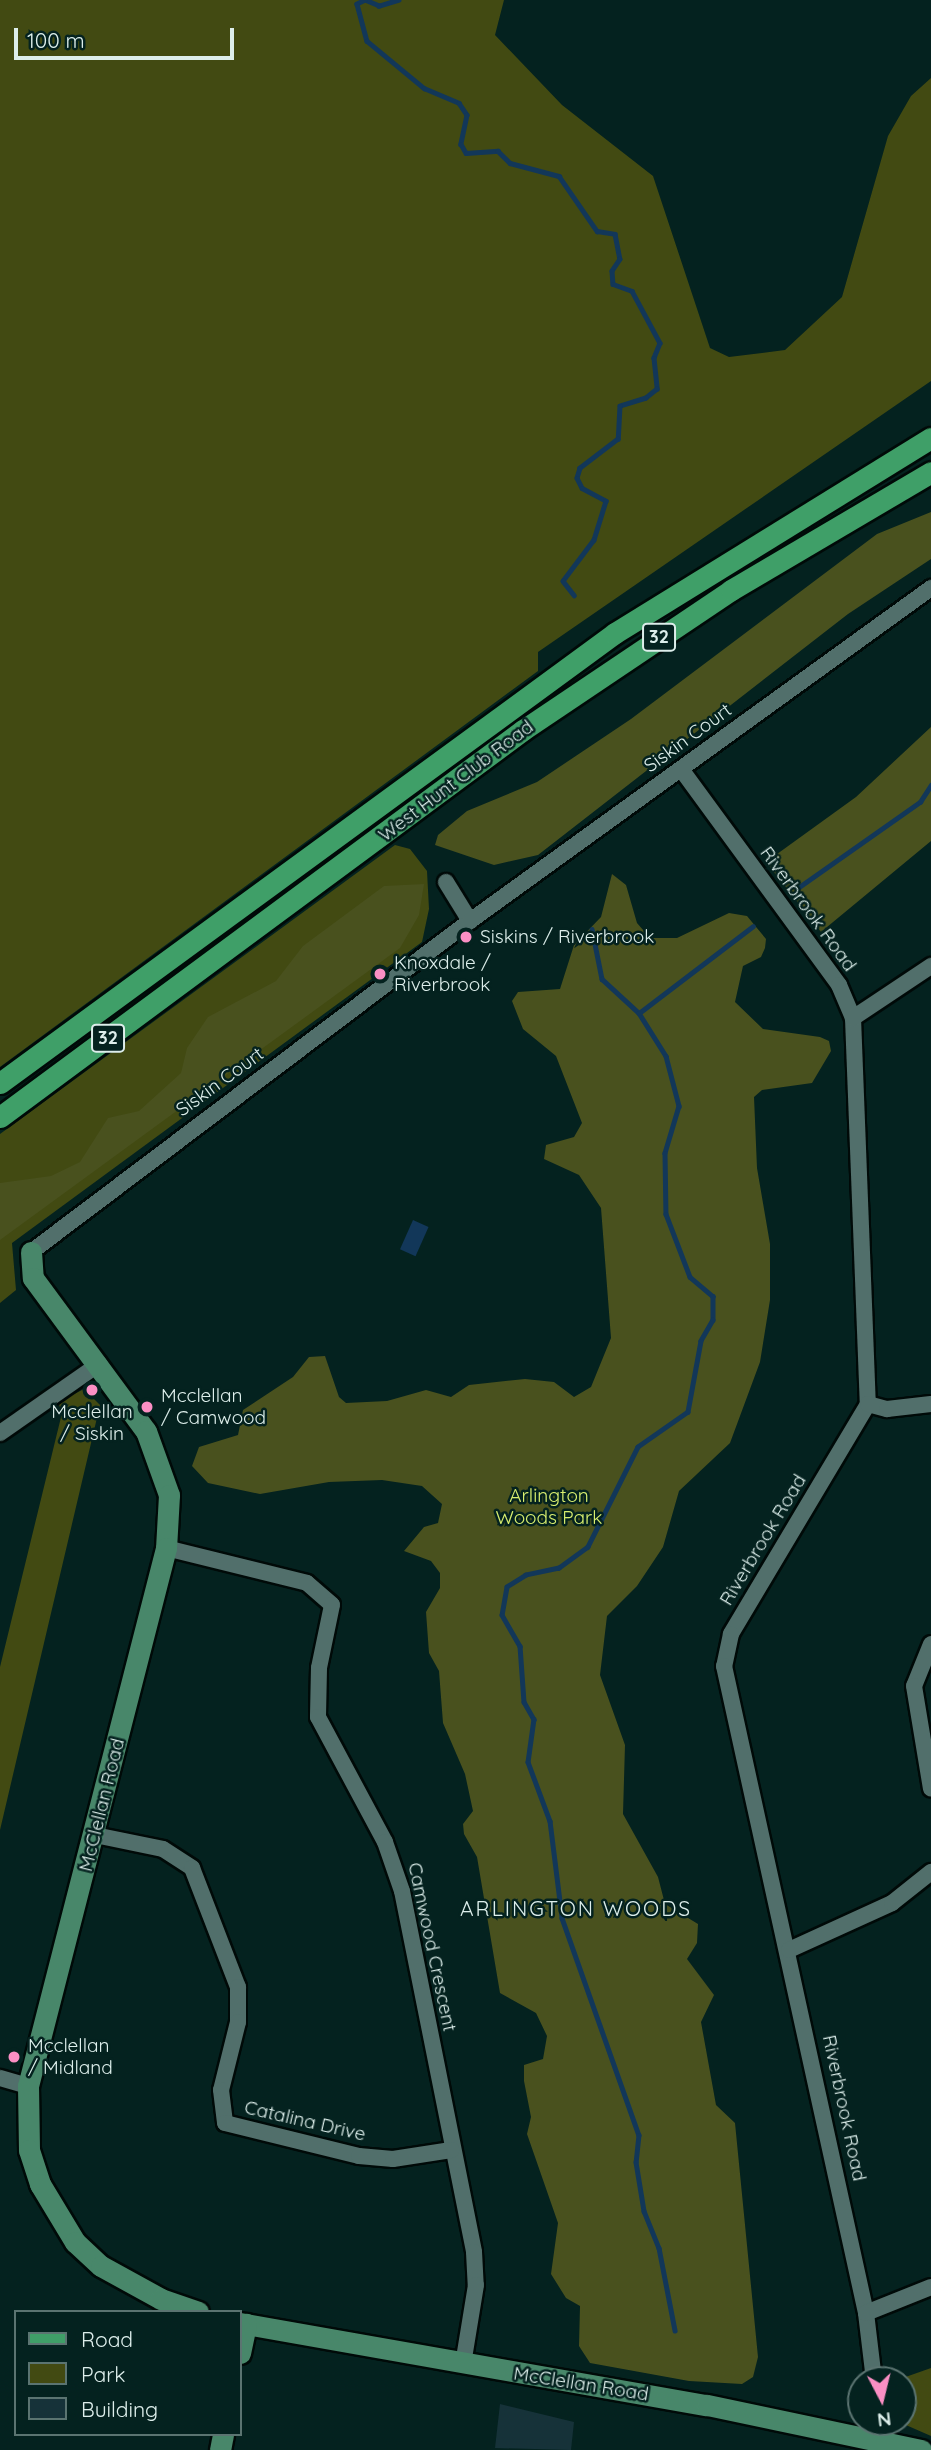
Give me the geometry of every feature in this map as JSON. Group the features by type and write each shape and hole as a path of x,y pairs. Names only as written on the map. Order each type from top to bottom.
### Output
{"main road":[{"name":"West Hunt Club Road","path":"0,1083 615,633 931,438"},
{"name":"West Hunt Club Road","path":"0,1117 523,730 731,590 931,471"}],"street":[{"name":"Siskin Court","path":"31,1252 470,921 931,588"},
{"name":"Riverbrook Road","path":"681,769 839,985 853,1018 868,1404 731,1634 724,1666 789,1950 866,2313 872,2366"},
{"path":"446,882 470,921"},
{"path":"853,1018 931,966"},
{"name":"McClellan Road","path":"31,1252 33,1278 146,1431 160,1462 169,1495 166,1548 95,1835 28,2086 25,2117 36,2173 75,2242 101,2266 161,2299 192,2310"},
{"path":"0,1433 99,1364"},
{"path":"868,1404 887,1409 931,1404"},
{"name":"Camwood Crescent","path":"166,1548 307,1583 332,1605 319,1668 318,1717 385,1842 402,1891 474,2252 475,2285 463,2364"},
{"path":"931,1644 914,1686 931,1788"},
{"name":"Catalina Drive","path":"95,1835 163,1849 192,1868 238,1987 238,2022 221,2090 225,2123 359,2156 393,2159 452,2150"},
{"path":"789,1950 892,1903 931,1872"},
{"path":"0,2078 28,2086"},
{"path":"866,2313 931,2287"},
{"name":"McClellan Road","path":"243,2323 463,2364 847,2427"},
{"name":"McClellan Road","path":"886,2436 921,2450"}],"green space":[{"path":"0,0 504,0 495,35 562,105 653,176 710,348 729,357 785,350 842,297 888,136 911,96 931,78 931,381 538,652 538,671 0,1067"},
{"path":"931,512 931,559 848,614 538,855 494,865 435,845 438,835 467,811 537,782 631,719 877,534"},
{"path":"931,727 931,841 821,932 766,862 856,797"},
{"path":"395,845 410,849 427,871 429,909 422,942 12,1243 16,1290 0,1303 0,1134"},
{"name":"Arlington Woods Park","path":"612,874 626,885 637,923 650,938 677,938 729,913 747,916 766,939 765,948 761,957 743,966 735,1002 763,1029 820,1037 829,1041 831,1051 812,1083 762,1090 754,1097 757,1168 770,1244 770,1300 760,1362 730,1443 679,1491 663,1547 637,1586 607,1616 600,1675 625,1745 623,1814 658,1877 665,1904 698,1924 697,1943 687,1959 714,1995 701,2022 716,2105 735,2123 758,2357 753,2377 742,2384 689,2381 590,2363 579,2346 580,2306 566,2298 551,2274 558,2223 527,2134 531,2117 524,2081 524,2065 543,2059 547,2036 536,2013 500,1993 477,1857 464,1834 463,1824 473,1811 465,1774 443,1723 439,1671 429,1653 426,1612 440,1588 440,1573 431,1561 404,1551 424,1527 438,1523 442,1504 422,1486 382,1480 329,1482 260,1494 208,1483 192,1466 199,1447 238,1435 243,1410 293,1377 309,1357 325,1356 339,1397 346,1403 387,1401 426,1390 451,1397 469,1385 525,1379 554,1382 574,1397 591,1387 611,1338 601,1208 579,1175 544,1159 546,1145 574,1137 582,1123 556,1056 523,1029 512,1001 518,992 560,989 574,945 601,917"},
{"path":"424,884 419,915 400,948 0,1240 0,1183 51,1176 80,1162 108,1118 139,1111 181,1073 187,1048 208,1017 276,981 303,946 384,886"},
{"path":"84,1389 100,1405 0,1830 0,1667 62,1413 58,1402"},
{"path":"931,2368 931,2436 917,2430 917,2373"}],"water":[{"path":"413,1220 429,1227 416,1256 400,1249"}],"building":[{"path":"500,2404 574,2422 571,2450 495,2448"}],"waterway":[{"path":"399,0 379,6 365,0 357,4 367,41 424,88 459,103 467,115 461,144 466,153 498,151 510,163 559,176 597,231 615,234 620,259 612,271 613,284 632,291 660,343 654,358 657,389 646,398 620,406 618,439 580,468 577,478 582,488 606,501 594,540 563,581 574,595"},
{"path":"799,887 920,802 931,785"},
{"path":"639,1013 753,926"},
{"path":"592,929 602,979 639,1013 666,1056 679,1106 665,1153 666,1214 690,1277 713,1296 713,1320 701,1341 688,1412 638,1447 588,1547 559,1568 526,1575 507,1587 502,1615 520,1646 524,1702 534,1719 528,1762 550,1821 562,1918 639,2135 636,2162 644,2211 659,2248 675,2330"}],"place":[{"name":"Siskins / Riverbrook","path":"466,937"},
{"name":"Knoxdale / Riverbrook","path":"380,974"},
{"name":"Mcclellan / Siskin","path":"92,1390"},
{"name":"Mcclellan / Camwood","path":"147,1407"},
{"name":"Mcclellan / Midland","path":"14,2057"}],"district":[{"name":"ARLINGTON WOODS","path":"576,1908"}]}
